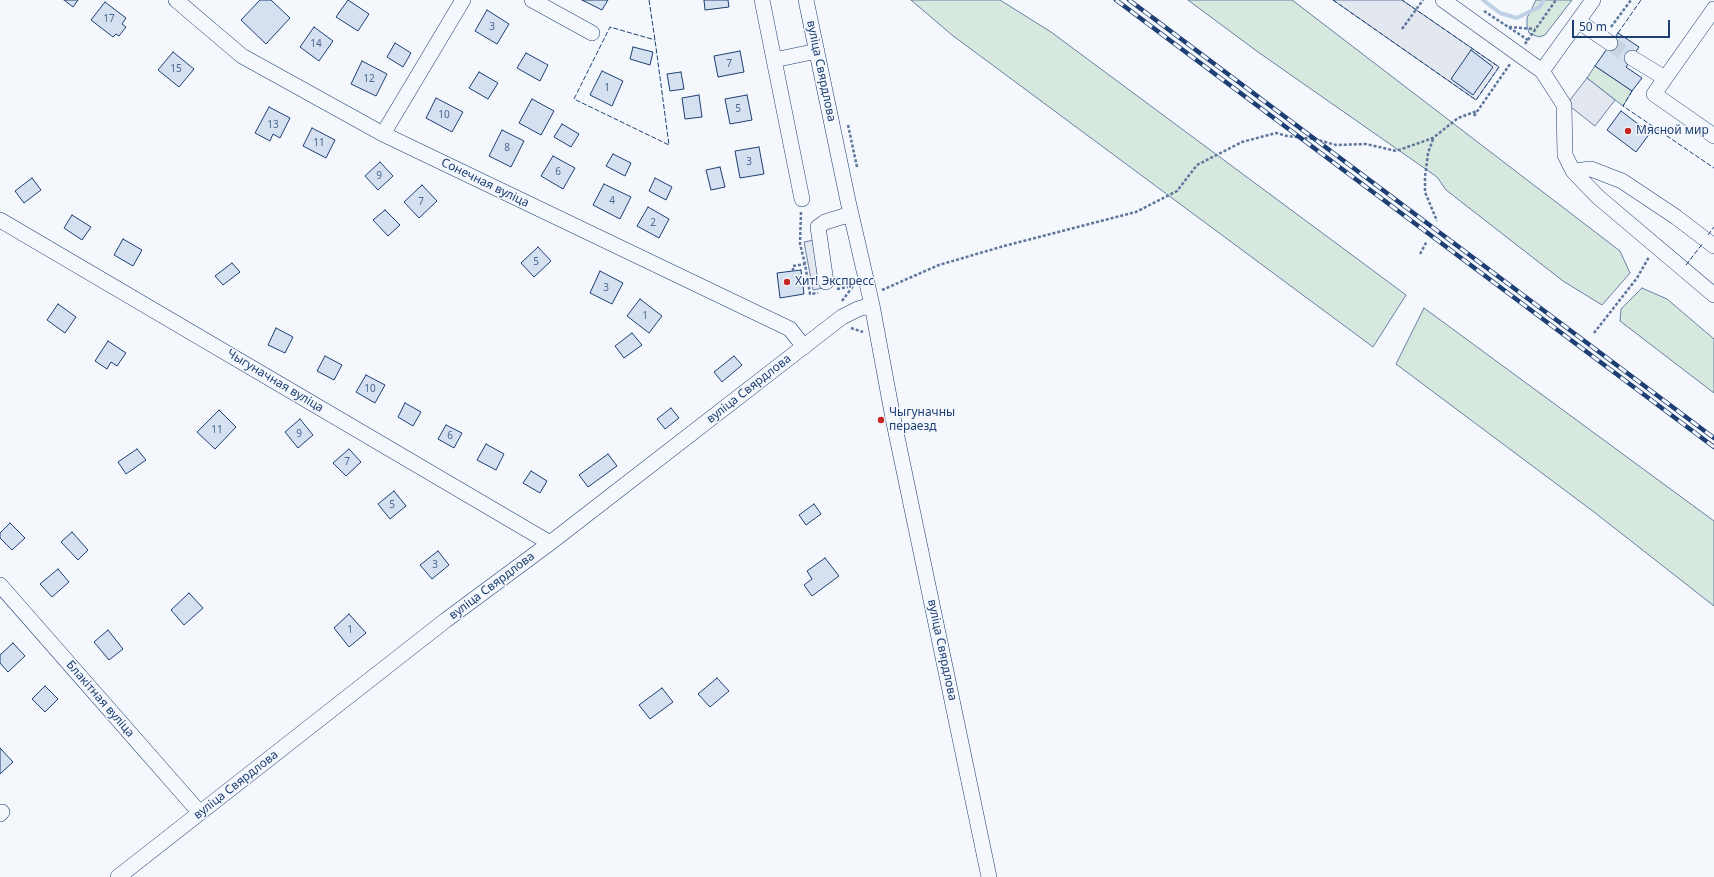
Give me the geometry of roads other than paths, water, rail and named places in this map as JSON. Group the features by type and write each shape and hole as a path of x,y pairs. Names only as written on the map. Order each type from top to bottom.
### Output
{"street":[{"name":"Сонечная вуліца","path":"176,0 242,56 383,134 790,329 804,347"},
{"path":"383,134 463,0"},
{"path":"532,0 592,33"},
{"path":"762,0 802,199"},
{"name":"вуліца Свярдлова","path":"806,0 851,214 872,305 893,418 989,877"},
{"path":"1442,0 1542,71 1564,105 1565,155 1573,171 1598,197 1714,295"},
{"path":"1542,71 1593,0"},
{"path":"1714,8 1654,94 1714,136"},
{"path":"1578,21 1607,41"},
{"path":"774,60 817,51"},
{"path":"1632,58 1665,78"},
{"path":"1573,171 1591,169 1622,181 1714,246"},
{"path":"826,282 818,227 825,222 851,214"},
{"name":"Чыгуначная вуліца","path":"0,220 550,543"},
{"name":"вуліца Свярдлова","path":"118,877 446,620 550,543 842,317 858,309 872,305"},
{"name":"Блакітная вуліца","path":"0,585 200,813"}],"waterway":[{"path":"1483,0 1500,13 1517,18 1539,7 1544,0"}],"tunnel":[{"path":"1610,43 1632,58"}],"railway":[{"path":"1116,0 1714,447"},
{"path":"1129,0 1714,438"}],"place":[{"name":"Мясной мир","path":"1628,131"},
{"name":"Хит! Экспресс","path":"787,282"},
{"name":"Чыгуначны пераезд","path":"881,420"}]}
